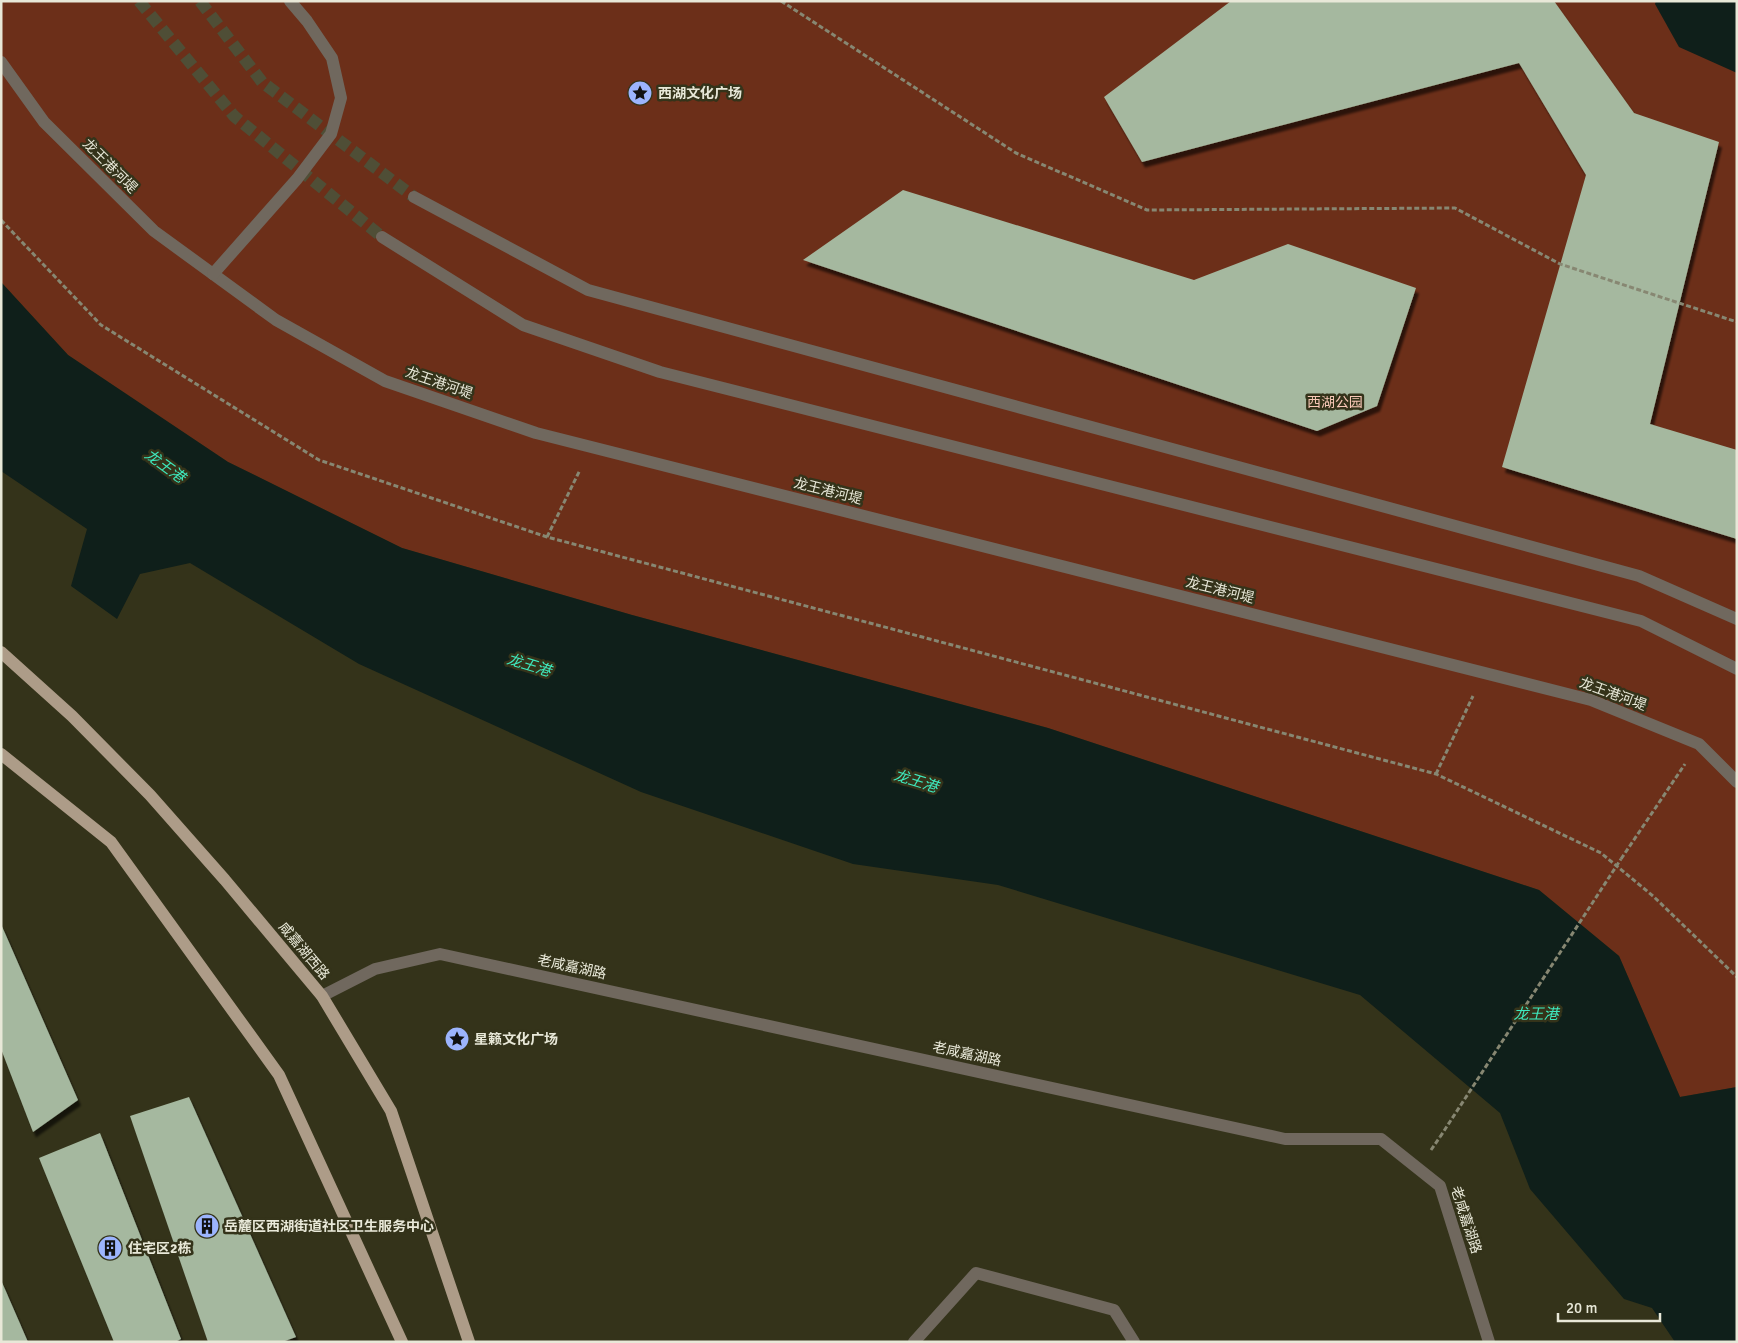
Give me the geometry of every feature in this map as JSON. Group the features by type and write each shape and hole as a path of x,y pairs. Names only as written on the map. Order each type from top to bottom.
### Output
{"main road":[{"name":"咸嘉湖西路","path":"1,652 72,716 150,795 226,880 322,996 391,1111 469,1342"},
{"path":"1,754 111,842 279,1074 402,1342"}],"street":[{"path":"213,274 297,179 331,134 340,98 332,58 307,21 290,1"},
{"name":"龙王港河堤","path":"1,62 44,122 154,231 276,320 386,381 536,433 1591,700 1699,744 1737,782"},
{"path":"414,197 588,290 1639,576 1737,619"},
{"path":"382,237 523,324 660,372 1641,621 1737,669"},
{"name":"老咸嘉湖路","path":"322,996 376,969 440,954 1285,1139 1381,1139 1440,1186 1488,1342"},
{"path":"914,1342 976,1273 1114,1310 1134,1342"}],"path":[{"path":"781,1 1016,153 1147,210 1454,208 1560,264 1737,322"},
{"path":"1,220 101,326 319,460 547,537 1436,774 1601,853 1653,896 1737,977"},
{"path":"547,537 591,447"},
{"path":"1436,774 1484,672"},
{"path":"1440,1136 1699,744"}],"green space":[{"name":"西湖公园","path":"1,1 1737,1 1737,1087 1680,1097 1619,956 1539,890 1048,728 632,615 402,548 228,462 68,355 1,282"}],"water":[{"path":"1656,1 1737,1 1737,73 1679,47 1655,4"},
{"name":"龙王港","path":"1,282 68,355 228,462 402,548 632,615 1048,728 1539,890 1619,956 1680,1097 1737,1087 1737,1342 1675,1342 1652,1308 1624,1299 1530,1189 1500,1113 1360,995 998,885 853,864 641,792 359,664 190,563 140,574 117,619 71,586 87,529 1,471"}],"building":[{"path":"1231,1 1554,1 1634,113 1719,142 1650,424 1737,450 1737,539 1502,467 1586,175 1519,63 1142,162 1104,97"},
{"path":"903,190 1194,280 1288,244 1416,288 1377,406 1317,431 803,260"},
{"path":"1,924 78,1100 33,1132 1,1049"},
{"name":"岳麓区西湖街道社区卫生服务中心","path":"189,1097 296,1337 282,1342 208,1342 130,1116"},
{"name":"住宅区2栋","path":"100,1133 181,1339 175,1342 114,1342 39,1158"},
{"path":"1,1280 28,1342 1,1342"}],"tunnel":[{"path":"139,1 234,116 382,237"},
{"path":"200,1 262,82 414,197"}],"place":[{"name":"西湖文化广场","path":"640,93"},
{"name":"星籁文化广场","path":"457,1039"},
{"name":"岳麓区西湖街道社区卫生服务中心","path":"207,1226"},
{"name":"住宅区2栋","path":"110,1248"}]}
